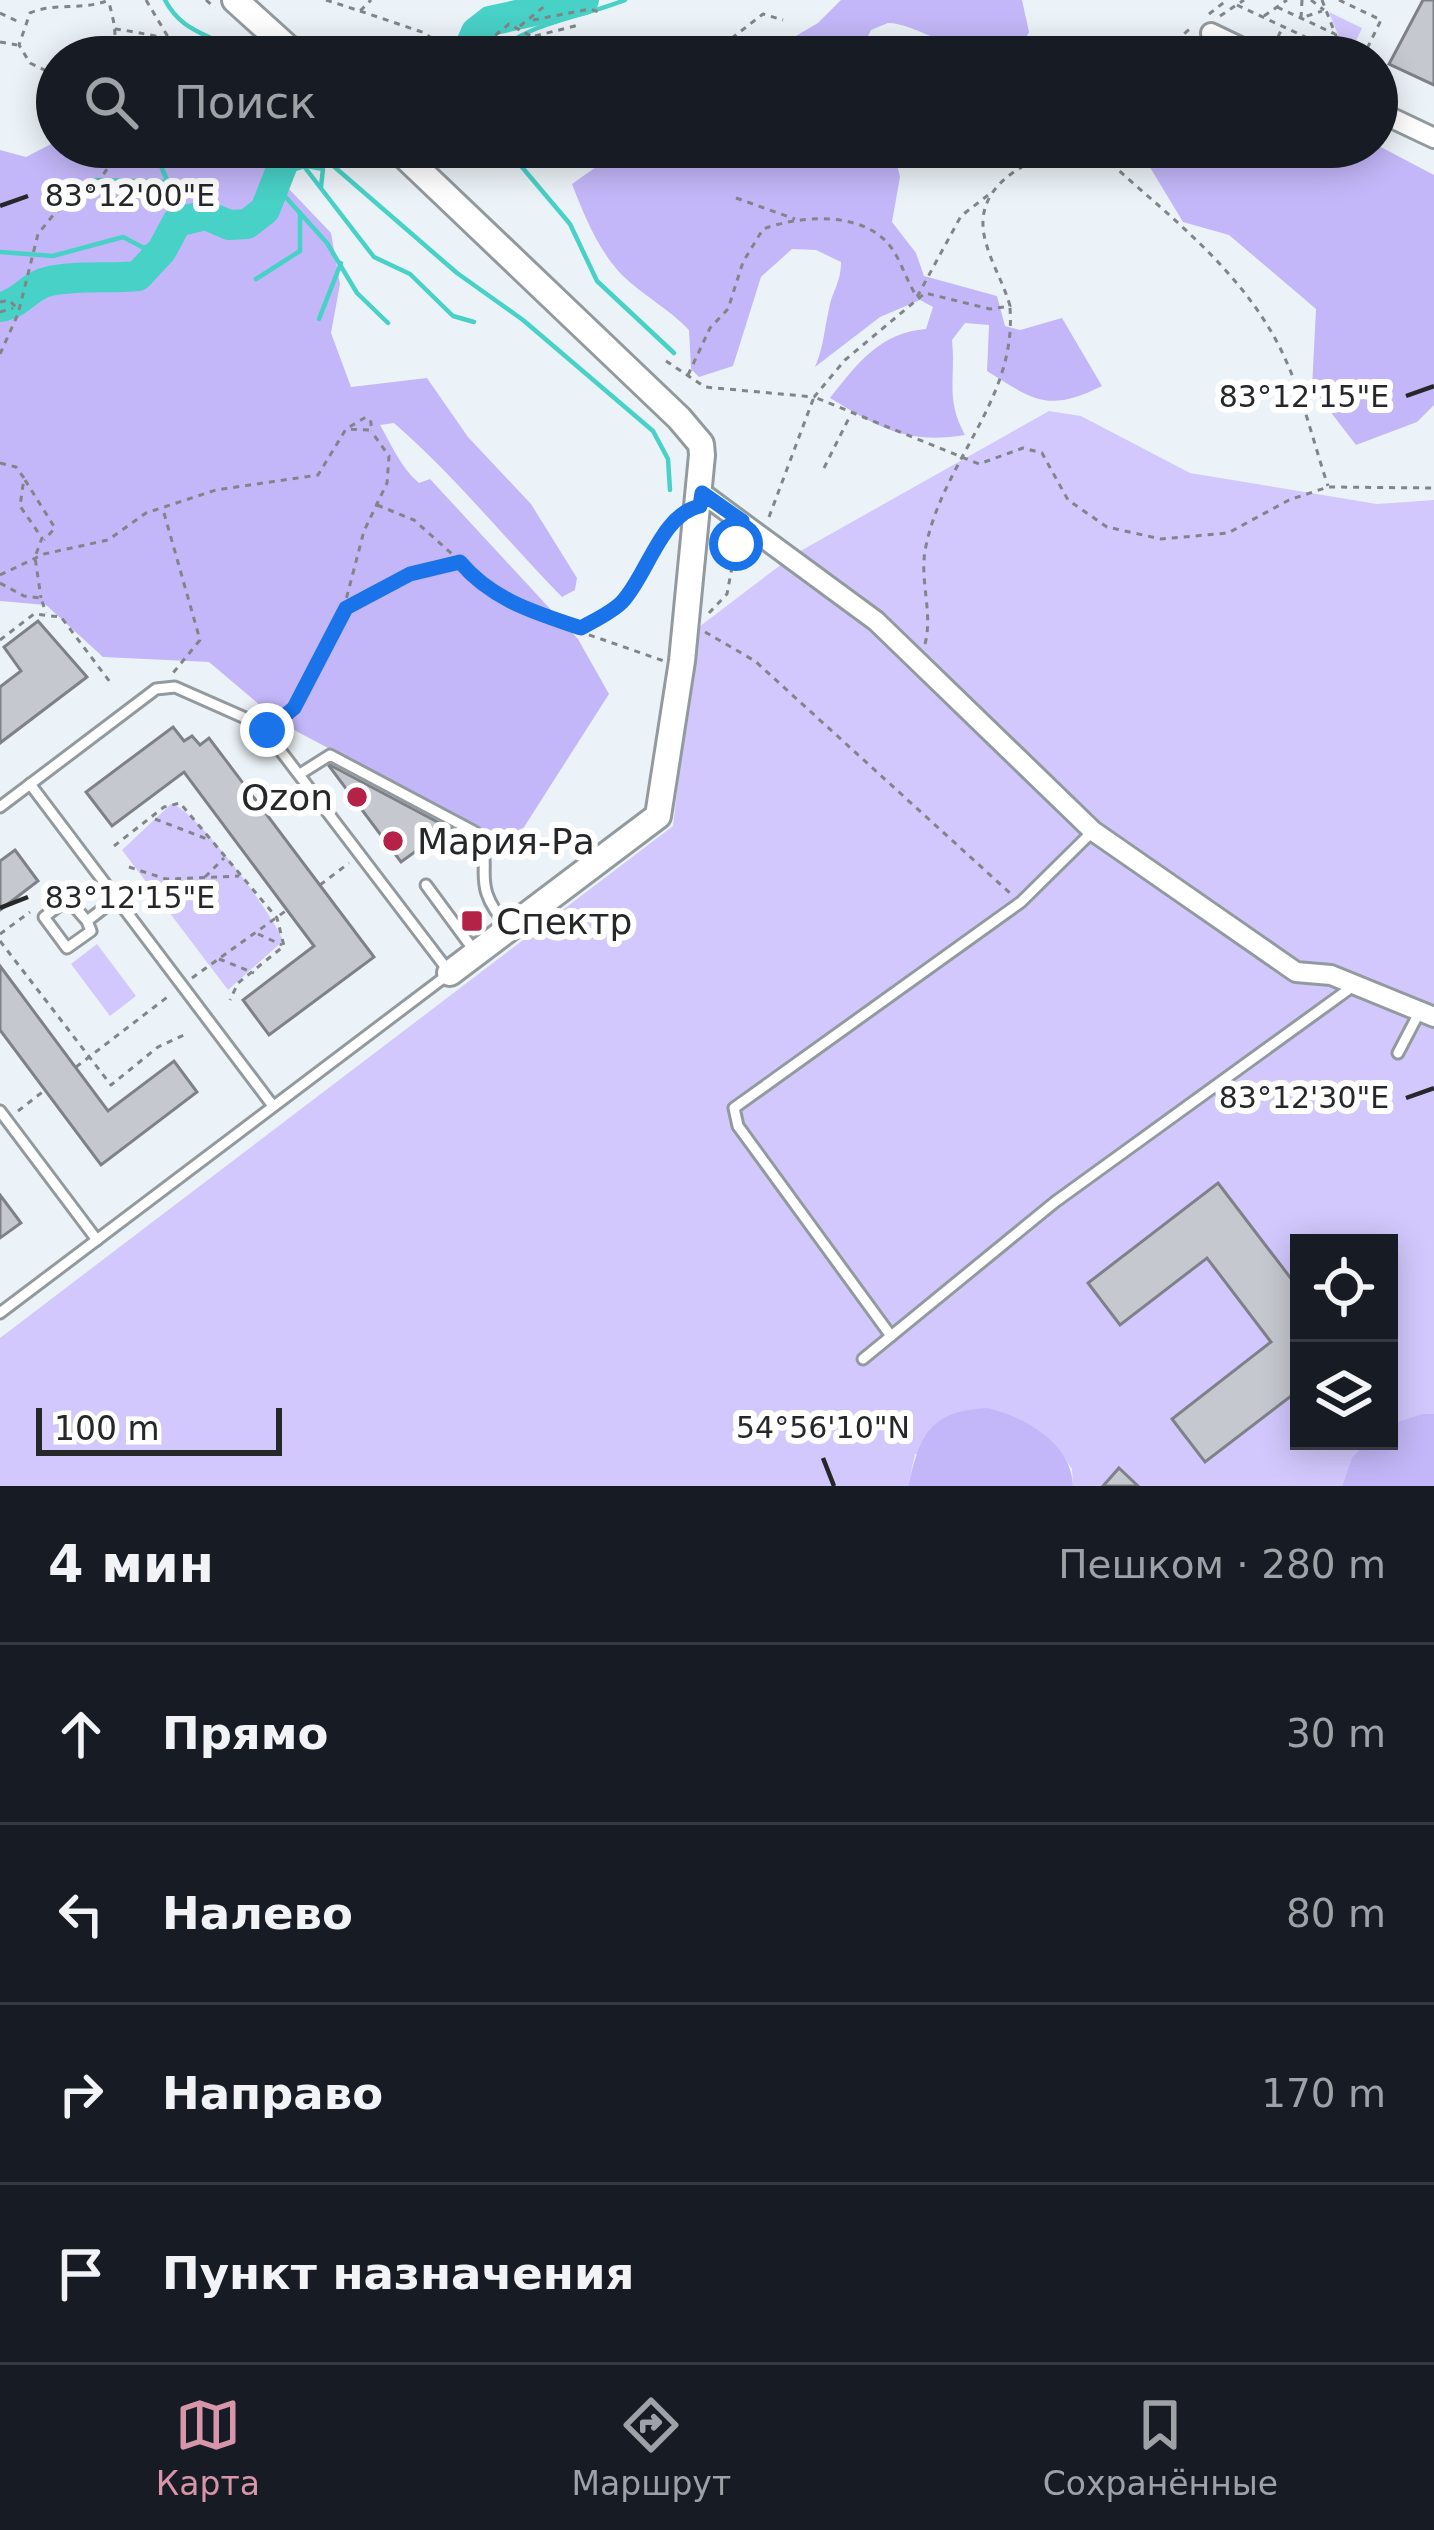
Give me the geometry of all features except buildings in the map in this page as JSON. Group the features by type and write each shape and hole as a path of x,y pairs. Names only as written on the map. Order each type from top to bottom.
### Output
{"street":[{"path":"225,4 269,36"},
{"path":"1205,25 1224,36"},
{"path":"1398,121 1434,138"},
{"path":"417,168 694,433 702,455 702,493 676,635 658,816 450,973"},
{"path":"702,493 876,621 1093,831 1296,972 1356,984 1427,1014"}],"lane":[{"path":"0,807 164,686 255,721 269,733 450,973 0,1312"},
{"path":"300,774 330,755 475,832 484,850 484,898 509,928"},
{"path":"31,784 274,1106"},
{"path":"891,1336 738,1126 734,1108 1021,902 1093,831"},
{"path":"426,885 477,953"},
{"path":"68,898 87,921 91,931 67,948 44,917 68,898"},
{"path":"87,921 117,898"},
{"path":"863,1359 1055,1202 1356,984"},
{"path":"1399,1053 1427,1014"},
{"path":"3,1115 97,1240"}],"path":[{"path":"36,66 19,45 30,13 47,5 93,7 109,0 113,36"},
{"path":"146,0 168,36"},
{"path":"206,0 225,4"},
{"path":"326,0 429,36"},
{"path":"360,11 371,0"},
{"path":"1205,25 1227,0"},
{"path":"1188,36 1244,0"},
{"path":"1262,17 1287,0"},
{"path":"1301,18 1302,0"},
{"path":"1311,0 1325,10"},
{"path":"1322,0 1335,34"},
{"path":"1340,0 1381,20 1373,36"},
{"path":"500,36 546,5"},
{"path":"1237,5 1304,36"},
{"path":"1277,7 1335,34"},
{"path":"535,15 590,9 602,13"},
{"path":"1301,18 1325,10"},
{"path":"0,13 23,24"},
{"path":"735,36 763,14 783,20"},
{"path":"537,36 579,25"},
{"path":"1279,36 1283,26"},
{"path":"517,27 531,36"},
{"path":"115,29 140,36"},
{"path":"0,42 19,45"},
{"path":"0,354 31,253 54,214 98,181 108,168"},
{"path":"762,536 814,398 873,334 896,322 917,297 962,216 1016,168"},
{"path":"1117,168 1207,248 1258,310 1291,370 1328,488"},
{"path":"916,659 928,631 925,552 957,458 992,406 1012,338 1010,306 984,234 983,217 994,190"},
{"path":"736,198 796,220 851,223 873,232 892,249 917,297"},
{"path":"688,375 710,328 728,309 760,231 796,220"},
{"path":"917,297 932,294 991,309 1010,306"},
{"path":"0,302 9,300 18,307"},
{"path":"0,312 18,307"},
{"path":"666,361 705,388 814,398 979,464 1023,448 1042,453 1068,500 1107,527 1161,539 1228,532 1288,500 1328,488 1434,488"},
{"path":"824,468 850,416"},
{"path":"0,575 34,557 97,544 146,513 164,511 232,485 318,475 346,429 366,417 389,456 387,483 364,531 346,608 294,708 269,733"},
{"path":"346,429 371,430"},
{"path":"0,463 16,467 55,528 34,557 46,615"},
{"path":"24,478 20,506 42,541"},
{"path":"376,505 414,520 498,596 558,624 581,628 664,661 676,635 727,594 742,521"},
{"path":"164,511 200,640 164,686"},
{"path":"581,628 622,602 682,514 680,529"},
{"path":"346,608 410,574 460,562"},
{"path":"0,583 23,596 41,598"},
{"path":"0,640 34,614 61,617 110,682"},
{"path":"676,635 725,640 755,661 1021,902"},
{"path":"114,846 172,802 179,802 277,918 284,946"},
{"path":"153,818 213,843"},
{"path":"320,885 360,855"},
{"path":"204,878 225,857"},
{"path":"130,867 166,879 244,876"},
{"path":"256,933 284,946"},
{"path":"0,941 111,1085 158,1047 184,1035"},
{"path":"230,1000 238,983 284,946"},
{"path":"218,958 255,973"},
{"path":"3,1115 45,1090"}],"shaded area":[{"path":"841,0 1022,0 1029,32 1026,36 929,36 888,23 868,36 796,36 818,23"},
{"path":"1329,12 1362,28 1358,36 1338,36"},
{"path":"0,150 26,157 36,152 36,168 269,168 331,233 340,284 331,333 351,387 427,378 468,437 531,504 577,578 575,590 562,597 417,444 394,423 380,425 413,477 419,483 430,479 578,639 609,694 512,846 281,723 209,662 103,657 46,605 0,601"},
{"path":"1398,156 1434,175 1434,405 1417,422 1356,445 1312,388 1316,309 1229,235 1183,222 1150,168 1398,168"},
{"path":"594,168 898,168 892,222 916,253 924,276 997,296 1005,326 1020,330 1062,318 1102,386 1054,401 1029,396 987,371 989,325 965,323 952,340 953,399 965,435 926,438 879,425 830,398 882,343 926,329 933,307 920,300 880,317 815,367 841,262 816,250 792,249 761,277 733,366 699,377 691,369 689,330 614,266 593,233 572,184"},
{"path":"1049,411 1081,416 1190,473 1377,504 1434,500 1434,1414 1398,1423 1398,1234 1290,1234 1290,1450 1359,1450 1352,1457 1342,1486 1073,1486 1072,1469 1058,1449 915,1454 908,1486 0,1486 0,1338 673,826 695,630 795,554"},
{"path":"171,804 197,823 232,864 283,941 228,990 122,850"},
{"path":"97,944 136,996 110,1016 71,964"},
{"path":"987,1408 1044,1434 1064,1457 1073,1486 908,1486 923,1439 940,1420"},
{"path":"1434,1414 1434,1486 1342,1486 1352,1457 1359,1450 1398,1450 1398,1422"}],"waterway":[{"path":"165,0 182,21 207,36"},
{"path":"474,36 490,21 584,0"},
{"path":"520,36 625,0"},
{"path":"162,168 167,180"},
{"path":"0,307 50,281 138,276 162,250 177,222 206,215 229,225 247,224 265,210 281,168"},
{"path":"305,168 374,257 410,274 453,316 474,322"},
{"path":"318,168 323,169 321,187"},
{"path":"336,168 653,431 668,459 670,490"},
{"path":"523,168 570,224 597,281 674,353"},
{"path":"95,180 169,182 191,218"},
{"path":"273,183 327,243 357,293 388,323"},
{"path":"256,279 300,251 300,213"},
{"path":"0,252 53,256 123,237 144,248 171,234"},
{"path":"319,319 341,263"}],"place":[{"name":"Ozon","path":"357,797"},
{"name":"Мария-Ра","path":"393,841"},
{"name":"Спектр","path":"472,921"}],"route":[{"path":"267,730 285,720 294,708 337,634 346,608 410,574 460,562 498,596 558,624 581,628 622,602 682,514 700,506 702,493 742,521 736,544"}]}
